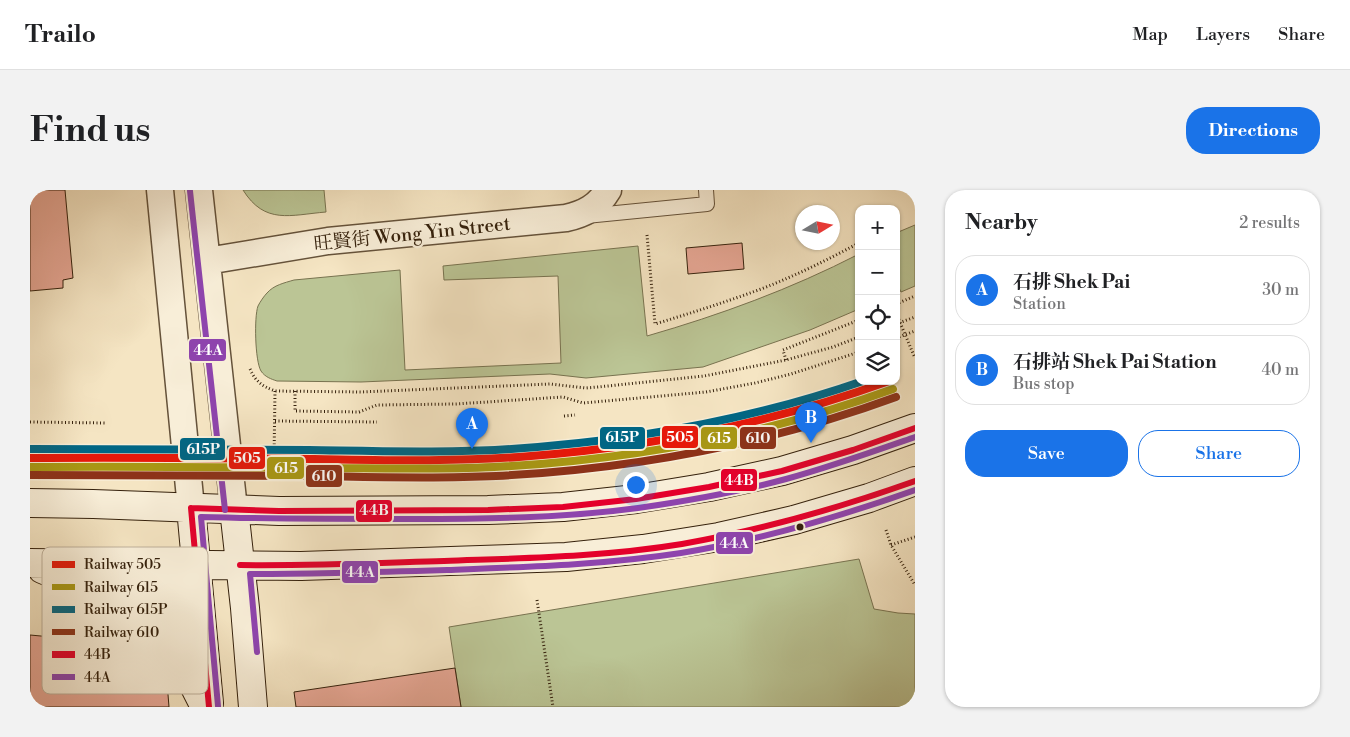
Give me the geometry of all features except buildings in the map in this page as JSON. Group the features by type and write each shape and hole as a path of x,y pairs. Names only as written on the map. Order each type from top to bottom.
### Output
{"main road":[{"path":"30,503 279,511 488,510 563,507 709,488 782,471 853,450 915,428"},
{"path":"208,565 301,566 566,557 643,549 719,537 794,520 869,498 915,481"},
{"path":"191,508 194,547"},
{"path":"234,509 253,707"},
{"path":"30,564 42,569"},
{"path":"198,694 205,707"},
{"path":"208,694 209,707"}],"street":[{"path":"160,190 191,508"},
{"path":"199,190 234,509"},
{"name":"旺賢街 Wong Yin Street","path":"207,261 328,241 566,218 580,215 593,208 608,190"}],"lane":[{"path":"566,218 707,204 706,190"}],"path":[{"path":"646,235 655,324 715,306 762,288 812,267 855,245"},
{"path":"900,302 915,296"},
{"path":"900,323 915,317"},
{"path":"786,360 783,350 855,322"},
{"path":"900,322 915,358"},
{"path":"900,337 915,331"},
{"path":"249,366 254,377 263,386 275,391 361,392 550,384 586,388 704,376 786,360 855,338"},
{"path":"295,391 295,411 359,412 377,405 456,404 563,397 583,403 706,392 791,374 855,353"},
{"path":"275,391 275,472 279,477 382,475"},
{"path":"564,416 575,415"},
{"path":"275,420 376,422"},
{"path":"30,422 106,423"},
{"path":"564,469 664,459 807,430"},
{"path":"886,530 891,545 915,584"},
{"path":"891,545 915,537"},
{"path":"537,600 553,707"}],"green space":[{"path":"243,190 324,190 326,212 290,216 269,213 260,209"},
{"path":"915,225 915,286 901,292 900,290 900,231"},
{"path":"638,246 647,336 755,300 807,279 855,256 855,311 810,330 703,367 586,378 550,374 361,382 277,381 270,379 261,371 257,358 257,312 262,299 273,288 294,280 400,270 405,370 561,363 558,276 444,280 443,266"},
{"path":"859,559 874,609 915,614 915,704 910,707 461,707 449,627"}],"rail line":[{"name":"615P","path":"30,449 239,449 425,452 542,447 635,436 727,419 773,408 855,383"},
{"name":"505","path":"30,458 442,460 493,459 566,453 660,440 753,422 799,410 877,385"},
{"name":"615","path":"30,467 425,469 545,464 697,443 796,420 893,389"},
{"name":"610","path":"30,475 242,475 427,478 547,473 649,460 749,441 848,414 896,397"}],"transit line":[{"name":"44A","path":"190,191 225,510"},
{"name":"44B","path":"191,508 279,511 488,510 563,507 636,499 709,487 782,471 853,450 915,428"},
{"name":"44A","path":"204,547 201,517 468,519 553,516 638,508 768,484 915,437"},
{"name":"44B","path":"240,565 534,558 623,552 682,544 771,525 829,509 915,481"},
{"name":"44A","path":"257,652 250,574 506,568 593,563 652,557 711,548 770,534 829,518 915,490"},
{"name":"44B","path":"191,508 195,547"},
{"name":"44A","path":"208,595 218,706"},
{"name":"44B","path":"208,694 209,707"}],"place":[{"name":"石排站 Shek Pai Station","path":"811,443"},
{"name":"石排 Shek Pai","path":"472,449"}]}
